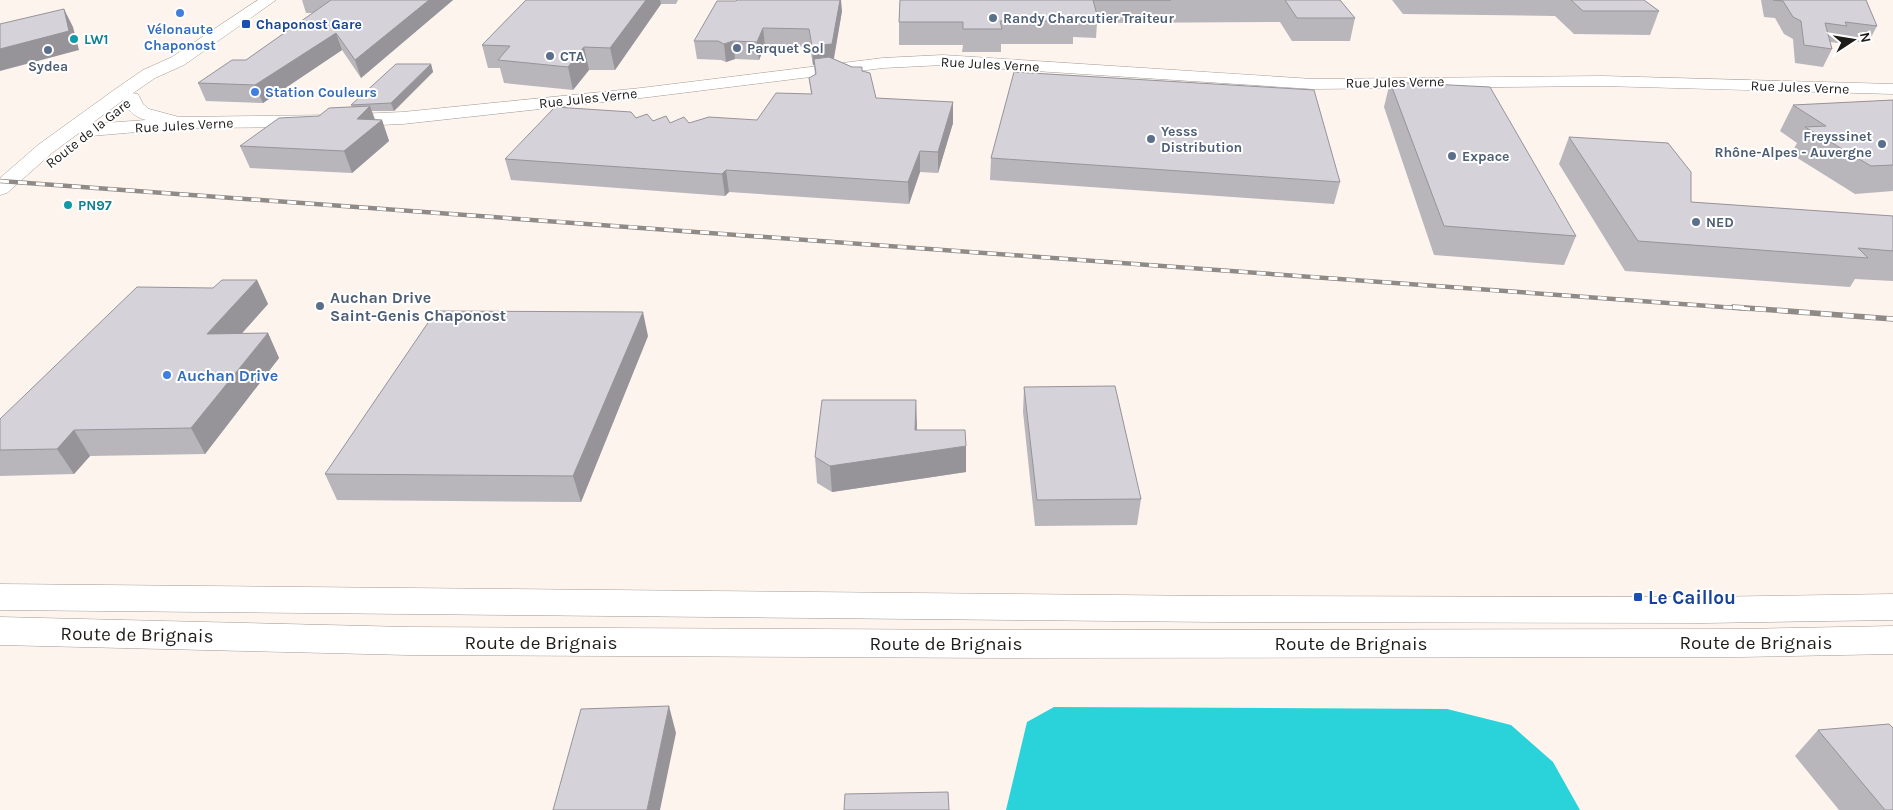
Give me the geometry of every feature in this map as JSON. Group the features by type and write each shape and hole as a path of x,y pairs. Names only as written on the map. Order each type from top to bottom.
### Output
{"main road":[{"name":"Route de la Gare","path":"0,206 57,155 164,74 178,61 268,0"},
{"name":"Rue Jules Verne","path":"91,130 135,128 183,122 334,121 403,118 641,93 883,63 944,60 1313,84 1603,81 1893,89"},
{"name":"Route de la Gare","path":"0,189 45,149 99,109 149,74 178,61"},
{"path":"132,98 137,109 149,116 183,122"},
{"name":"Route de Brignais","path":"0,597 758,604 1011,609 1716,609 1893,607"},
{"name":"Route de Brignais","path":"0,631 408,641 1026,644 1740,643 1893,640"}],"water":[{"path":"1054,707 1447,709 1511,725 1553,762 1580,810 1006,810 1027,722"}],"building":[{"path":"331,0 429,0 355,60 336,33 255,85 198,83 232,60 246,60"},
{"path":"526,0 646,0 610,48 584,47 568,67 498,60 510,46 482,45"},
{"path":"840,0 832,44 812,46 809,29 763,28 757,42 733,41 724,44 718,41 694,41 717,1"},
{"path":"900,0 1093,0 1097,15 1073,15 1075,21 1000,21 1002,29 963,29 963,22 899,22"},
{"path":"1285,0 1340,0 1355,18 1297,18"},
{"path":"1571,0 1644,0 1659,11 1583,11"},
{"path":"1773,0 1866,0 1877,26 1845,22 1847,26 1825,23 1832,49 1804,45 1801,21 1793,17 1783,1"},
{"path":"64,9 69,31 0,49 0,24"},
{"path":"829,57 852,67 862,67 862,71 870,73 876,98 953,102 938,152 920,151 908,182 726,170 722,174 505,159 555,107 631,112 636,118 647,114 653,121 666,116 670,123 684,117 689,123 709,117 757,120 776,93 812,94 809,78 816,74 814,59"},
{"path":"396,64 431,64 391,103 351,105"},
{"path":"1014,72 1314,90 1340,182 991,158"},
{"path":"1390,82 1490,87 1576,236 1444,226"},
{"path":"1893,100 1893,165 1871,166 1805,127 1826,126 1793,105"},
{"path":"370,106 357,119 382,120 344,151 240,146 279,118 319,116 329,108"},
{"path":"1569,137 1668,143 1691,172 1691,202 1893,216 1893,251 1858,248 1868,258 1638,241"},
{"path":"222,280 257,280 207,334 268,333 191,428 74,430 57,449 0,450 0,419 137,287 213,288"},
{"path":"436,311 643,312 573,476 325,474"},
{"path":"1115,386 1141,499 1037,500 1024,387"},
{"path":"822,400 916,400 915,430 965,430 966,446 830,466 815,457"},
{"path":"669,706 647,810 553,810 581,709"},
{"path":"1889,724 1893,728 1893,810 1885,810 1818,730"},
{"path":"948,792 949,810 844,810 845,794"}],"railway":[{"path":"0,181 1750,309"},
{"path":"1733,307 1893,319"}],"place":[{"name":"Vélonaute Chaponost","path":"180,13"},
{"name":"Randy Charcutier Traiteur","path":"993,18"},
{"name":"Chaponost Gare","path":"246,24"},
{"name":"LW1","path":"74,39"},
{"name":"Parquet Sol","path":"737,48"},
{"name":"Sydea","path":"48,50"},
{"name":"CTA","path":"550,56"},
{"name":"Station Couleurs","path":"255,92"},
{"name":"Yesss Distribution","path":"1151,139"},
{"name":"Freyssinet Rhône-Alpes - Auvergne","path":"1882,144"},
{"name":"Expace","path":"1452,156"},
{"name":"PN97","path":"68,205"},
{"name":"NED","path":"1696,222"},
{"name":"Auchan Drive Saint-Genis Chaponost","path":"320,306"},
{"name":"Auchan Drive","path":"167,375"},
{"name":"Le Caillou","path":"1638,597"}]}
